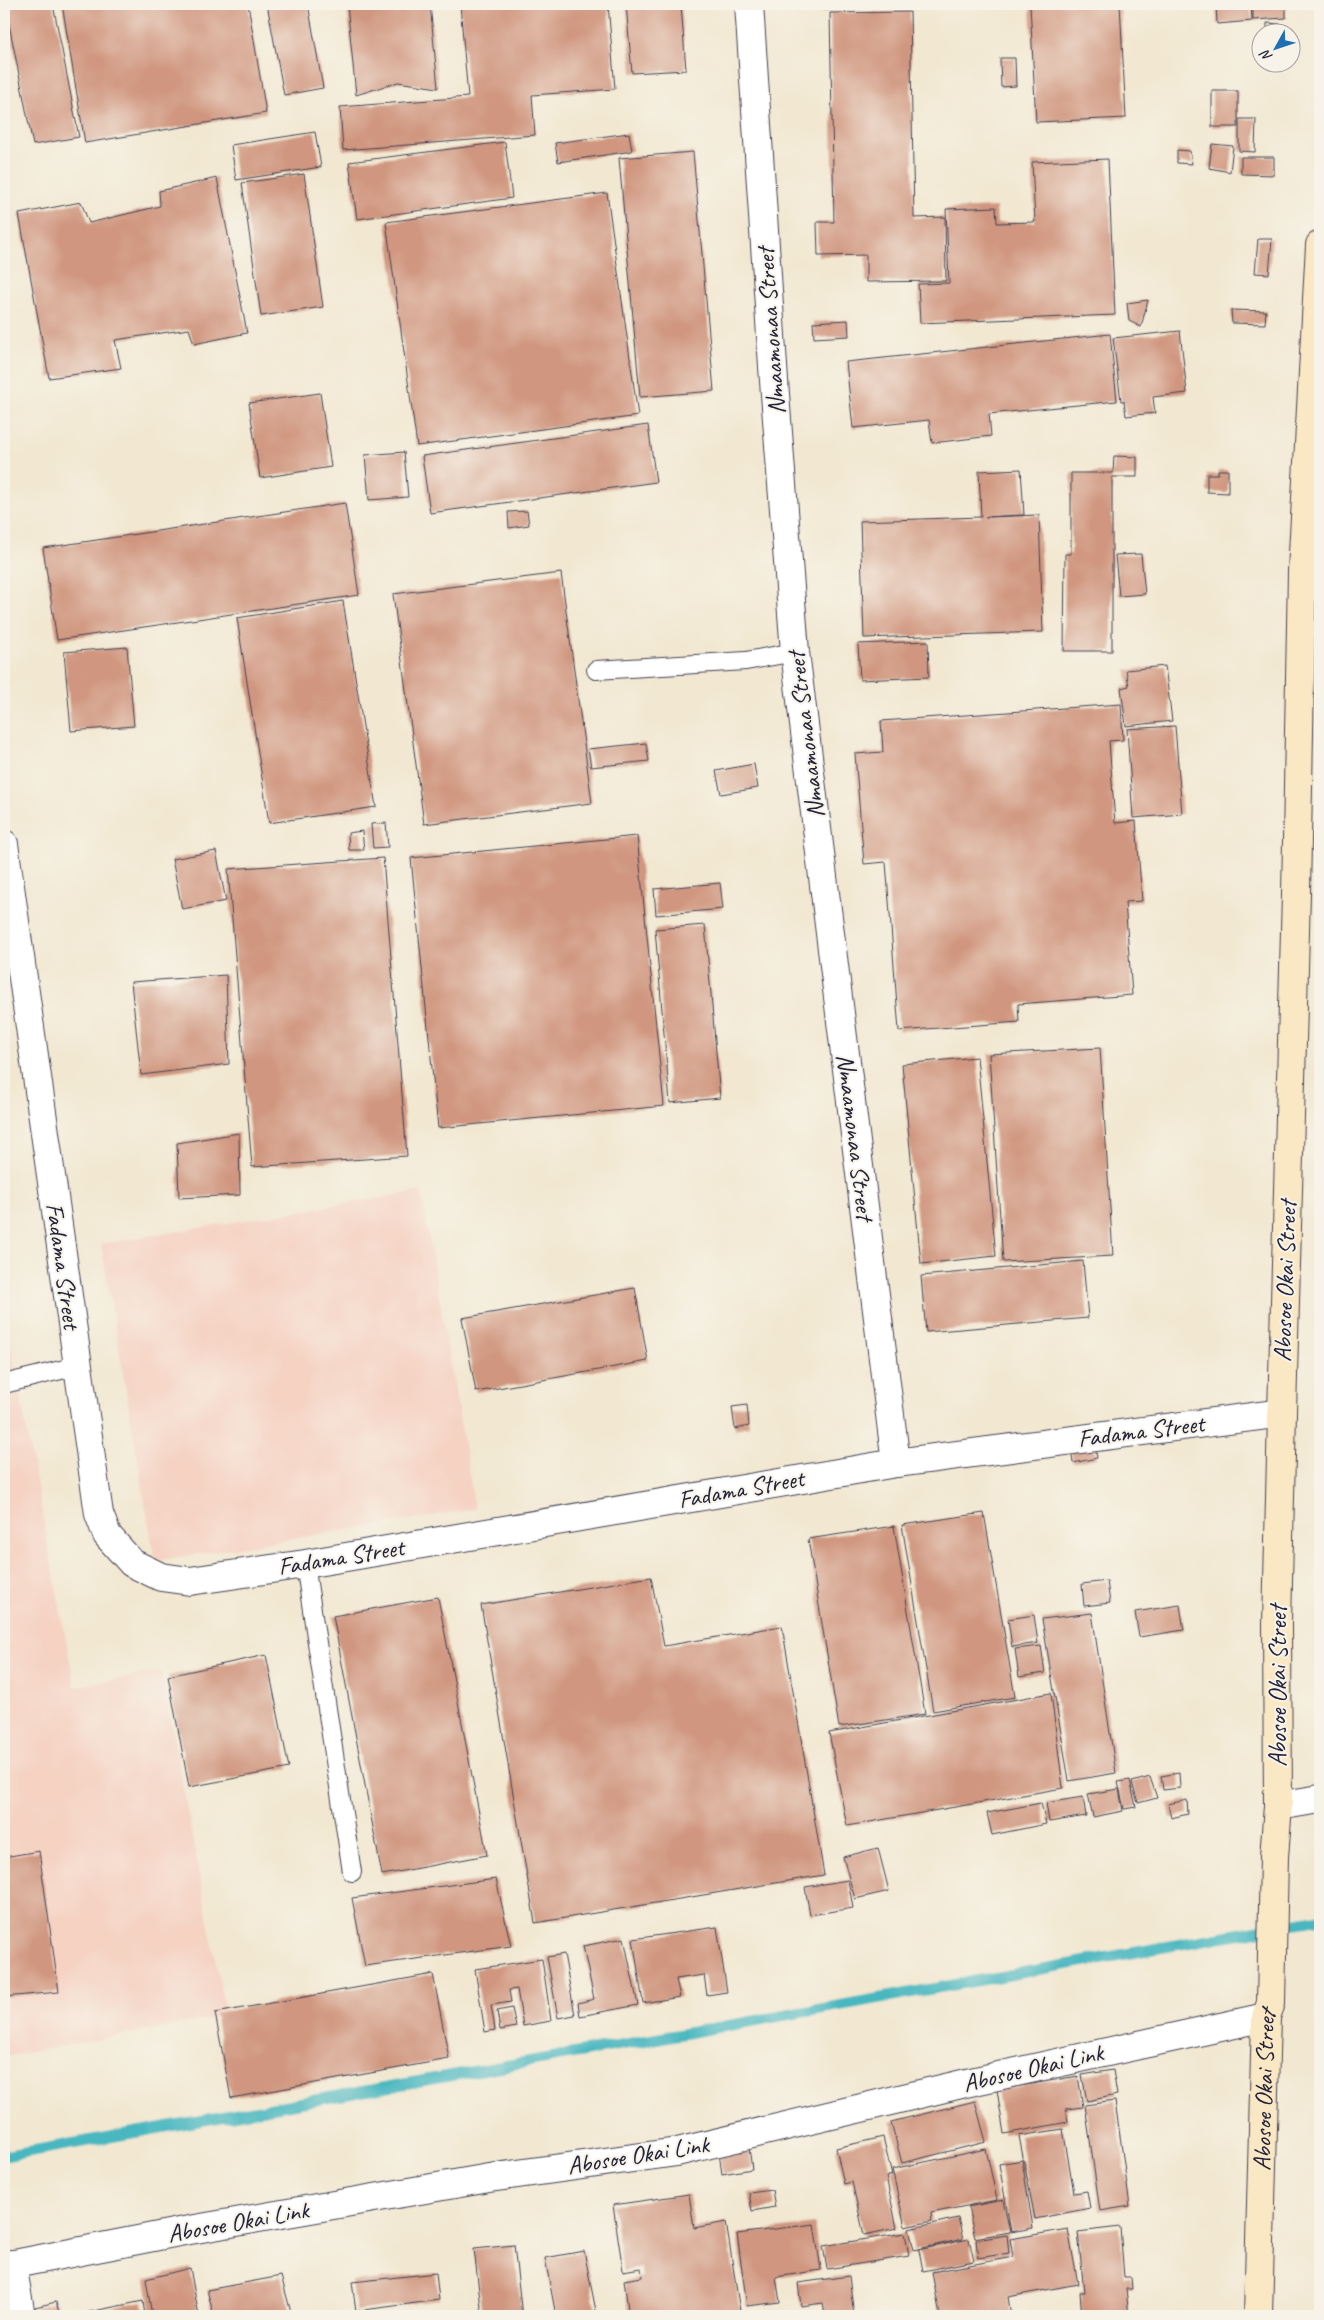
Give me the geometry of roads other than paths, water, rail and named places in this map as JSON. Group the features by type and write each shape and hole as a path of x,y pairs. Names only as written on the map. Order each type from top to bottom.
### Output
{"street":[{"name":"Nmaamonaa Street","path":"749,4 774,381 796,652 896,1463"},
{"name":"Abosoe Okai Street","path":"1258,2316 1274,1857 1278,1806 1278,1624 1282,1413 1302,571 1320,246"},
{"name":"Fadama Street","path":"4,844 99,1514 107,1535 132,1563 160,1577 190,1581 305,1564 896,1463 1282,1413"},
{"path":"1278,1806 1320,1800"},
{"name":"Abosoe Okai Link","path":"8,2265 490,2178 677,2152 1268,2010"},
{"path":"8,2265 21,2316"}],"lane":[{"path":"596,670 746,661 796,652"},
{"path":"4,1384 77,1366"},
{"path":"305,1564 352,1872"}],"waterway":[{"path":"4,2156 1320,1919"}]}
